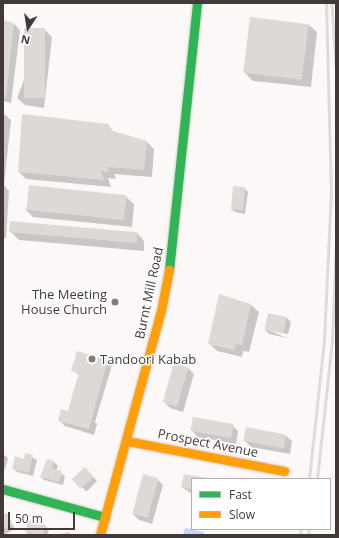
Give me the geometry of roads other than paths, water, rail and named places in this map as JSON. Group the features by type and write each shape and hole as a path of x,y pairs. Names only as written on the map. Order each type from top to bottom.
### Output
{"main road":[{"name":"Burnt Mill Road","path":"100,535 127,441 170,267 197,3"},
{"name":"Prospect Avenue","path":"127,441 284,471"},
{"path":"3,489 105,517"}],"water":[{"path":"185,528 204,532 204,535 183,535"}],"railway":[{"path":"309,478 324,340 331,194 326,3"},
{"path":"332,3 336,65"},
{"path":"317,478 332,342 336,242"},
{"path":"300,535 301,530"},
{"path":"308,535 309,530"}],"place":[{"name":"The Meeting House Church","path":"115,302"},
{"name":"Tandoori Kabab","path":"92,359"}]}
